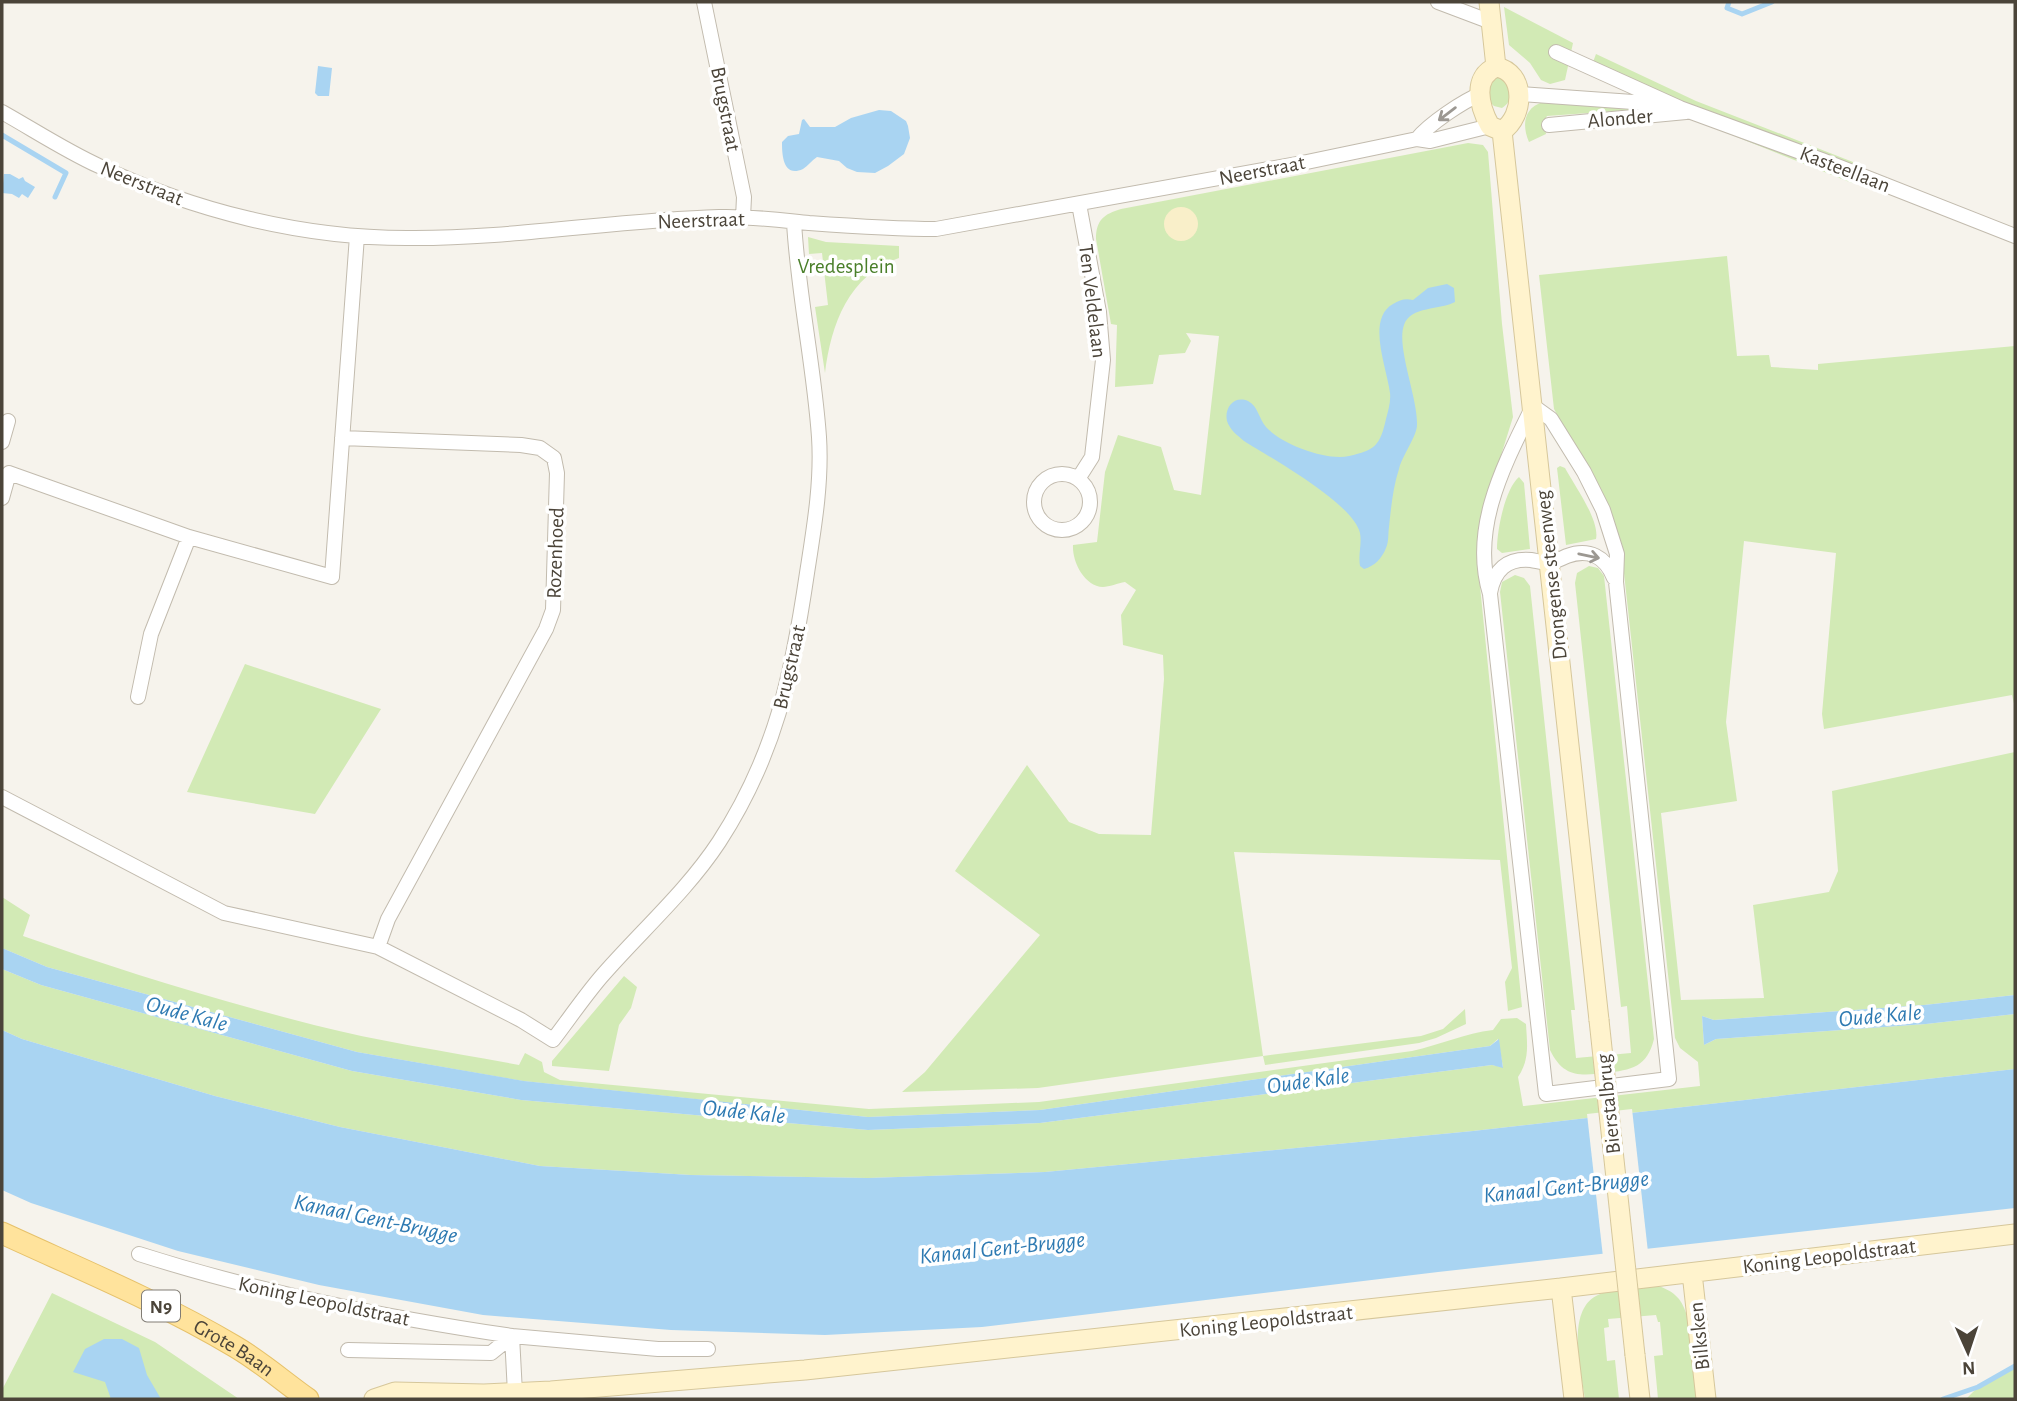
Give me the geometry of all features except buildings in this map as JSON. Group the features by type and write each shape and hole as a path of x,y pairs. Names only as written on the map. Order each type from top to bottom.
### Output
{"main road":[{"name":"Grote Baan","path":"2,1233 191,1321 237,1348 308,1399"}],"street":[{"name":"Brugstraat","path":"704,2 744,197 743,218"},
{"path":"1438,2 1492,22"},
{"path":"1489,2 1496,68"},
{"name":"Kasteellaan","path":"1556,52 1690,112 1822,160 2015,236"},
{"path":"1481,94 1481,78 1486,72 1496,68 1506,69 1515,76 1519,94 1515,116 1508,127 1496,128"},
{"name":"Neerstraat","path":"1417,139 1425,129 1465,100 1481,94"},
{"name":"Drongense steenweg","path":"1481,94 1483,111 1496,128 1533,406 1599,1020"},
{"name":"Kasteellaan","path":"1519,94 1673,105"},
{"name":"Alonder","path":"1549,125 1690,112"},
{"name":"Neerstraat","path":"2,113 98,166 159,192 214,210 283,226 357,236 405,239 666,220 743,218 881,228 936,229 1303,163 1417,139 1430,141 1496,128"},
{"name":"Ten Veldelaan","path":"1078,479 1092,457 1103,360 1099,312 1079,204"},
{"name":"Brugstraat","path":"378,947 521,1020 553,1040 600,978 688,883 718,843 760,770 774,733 794,656 812,546 819,471 819,437 794,222"},
{"path":"2,498 5,469 189,537 332,577 357,236"},
{"path":"1533,406 1551,419 1584,472 1603,510 1617,554 1616,582 1669,1079 1546,1094 1483,546 1502,468 1533,406"},
{"path":"2,442 8,421"},
{"name":"Rozenhoed","path":"342,438 522,445 540,448 554,458 557,473 555,584 553,610 546,629 388,919 378,947"},
{"path":"1064,474 1078,479 1089,495 1090,505 1083,522 1066,530 1056,530 1044,524 1037,517 1034,508 1034,495 1039,486 1054,475 1064,474"},
{"path":"138,697 151,634 189,537"},
{"path":"1490,594 1492,581 1498,570 1507,563 1517,560 1550,563 1580,552 1603,559 1611,568 1616,582"},
{"path":"2,797 225,913 378,947"},
{"name":"Bierstalbrug","path":"1599,1020 1640,1399"},
{"name":"Koning Leopoldstraat","path":"374,1399 395,1392 515,1393 805,1370 1561,1288 2015,1234"},
{"name":"Koning Leopoldstraat","path":"139,1254 213,1278 328,1305 512,1336 658,1349 708,1349"},
{"name":"Bilksken","path":"1692,1273 1706,1399"},
{"path":"1561,1288 1574,1399"},
{"path":"512,1336 515,1393"},
{"name":"Koning Leopoldstraat","path":"348,1350 491,1353 512,1336"}],"green space":[{"path":"1504,7 1573,43 1565,80 1550,84 1541,80 1530,63 1509,45"},
{"path":"1596,54 1696,101 1853,162 1852,183 1694,120 1593,62"},
{"path":"1497,74 1508,81 1510,96 1502,108 1489,101 1490,78"},
{"path":"1543,102 1631,107 1630,110 1547,116 1544,121 1546,134 1529,142 1525,130 1526,118 1531,109"},
{"path":"1468,143 1483,145 1488,152 1502,324 1513,417 1488,497 1479,533 1477,556 1522,1007 1508,1011 1505,982 1512,968 1500,860 1234,852 1263,1056 1038,1088 902,1092 925,1072 1040,935 955,871 1027,765 1069,822 1099,834 1151,835 1164,679 1163,655 1123,645 1121,615 1136,590 1125,582 1103,587 1090,582 1080,572 1073,545 1097,542 1105,472 1118,435 1161,447 1174,490 1201,495 1219,336 1186,333 1191,341 1185,353 1159,355 1153,384 1115,387 1117,325 1111,324 1096,239 1099,222 1110,213 1121,209"},
{"name":"Vredesplein","path":"808,237 826,242 899,246 899,258 867,276 846,304 832,337 825,373 815,307 828,305 822,253 809,254"},
{"path":"1727,256 1737,356 1769,355 1771,367 1818,370 1818,364 2015,346 2015,708 2012,695 1824,729 1822,714 1836,553 1744,541 1726,722 1737,801 1661,813 1681,1000 1764,998 1753,905 1829,892 1838,871 1832,791 2015,752 2015,995 1924,1005 1714,1020 1702,1016 1704,1045 1716,1039 1926,1024 2015,1014 2015,1069 1473,1131 1045,1172 868,1178 691,1175 540,1166 340,1127 215,1096 22,1039 2,1030 2,969 41,985 352,1071 521,1100 868,1130 1040,1123 1492,1065 1503,1067 1498,1039 1490,1046 1040,1110 868,1117 523,1081 357,1052 47,967 2,948 2,897 30,915 23,936 95,961 241,1005 365,1037 519,1065 525,1053 542,1062 544,1072 560,1080 869,1109 1039,1102 1412,1051 1493,1030 1501,1019 1517,1018 1526,1024 1526,1058 1518,1077 1523,1106 1700,1086 1698,1062 1680,1048 1675,1038 1622,555 1604,499 1554,409 1539,275"},
{"path":"1557,468 1565,468 1590,513 1596,539 1566,545"},
{"path":"1519,477 1524,483 1530,549 1502,553 1497,549 1500,521 1506,500"},
{"path":"1589,566 1598,568 1604,576 1654,1039 1647,1056 1631,1068 1580,1074 1566,1070 1550,1050 1500,592 1502,582 1515,575 1524,578 1530,586 1575,1010 1571,1010 1576,1058 1631,1053 1627,1006 1621,1007 1575,583 1577,573"},
{"path":"245,664 381,709 315,814 187,792"},
{"path":"624,976 637,987 631,1008 619,1025 609,1071 552,1066 552,1061"},
{"path":"1465,1009 1466,1024 1419,1043 1265,1065 1263,1056 1421,1036 1443,1029"},
{"path":"1655,1285 1674,1294 1684,1308 1693,1347 1696,1399 1658,1399 1654,1356 1663,1355 1660,1322 1656,1315 1608,1319 1609,1327 1604,1328 1607,1361 1615,1360 1619,1399 1585,1399 1578,1329 1587,1304 1596,1296 1609,1291"},
{"path":"52,1293 155,1342 239,1399 2,1399 2,1390"},
{"path":"2015,1366 2015,1399 1966,1399 1978,1387"}],"sand":[{"path":"1181,207 1193,212 1198,224 1193,236 1181,241 1169,236 1164,224 1169,212"}],"water":[{"path":"318,66 332,68 329,96 318,96 315,93"},
{"path":"879,110 891,111 906,121 910,138 904,154 888,166 875,173 857,172 839,161 817,157 803,169 796,171 785,164 782,142 788,136 799,134 802,120 810,127 835,127 851,118"},
{"path":"4,174 19,179 23,177 35,187 28,198 22,194 19,198 2,193"},
{"path":"1447,284 1454,288 1455,302 1419,311 1407,319 1404,325 1403,346 1417,425 1397,476 1387,546 1378,561 1364,569 1360,566 1360,533 1343,508 1239,437 1228,424 1227,412 1234,401 1248,401 1273,433 1293,445 1317,454 1339,457 1371,449 1379,441 1390,400 1379,332 1385,311 1400,300 1413,300 1428,288"},
{"name":"Oude Kale","path":"2,948 47,967 357,1052 524,1081 868,1117 1040,1110 1490,1046 1499,1039 1503,1068 1492,1065 1040,1123 868,1130 521,1100 352,1071 41,985 2,969"},
{"name":"Oude Kale","path":"2015,995 2015,1014 1926,1024 1716,1039 1704,1045 1702,1016 1714,1020 1924,1005"},
{"name":"Kanaal Gent-Brugge","path":"2,1030 22,1039 215,1096 340,1127 540,1166 691,1175 868,1178 1045,1172 1473,1131 2015,1069 2015,1208 1438,1272 982,1327 825,1335 671,1330 483,1315 319,1285 178,1251 31,1203 2,1190"},
{"path":"104,1339 122,1339 139,1348 147,1375 161,1399 111,1399 105,1382 73,1372 85,1349"}],"pier":[{"path":"1632,1109 1648,1252 1603,1257 1587,1114"}],"waterway":[{"path":"1729,2 1727,8 1742,14 1772,2"},
{"path":"2,135 66,173 55,197"},
{"path":"1943,1399 1978,1387 2015,1366"}]}
